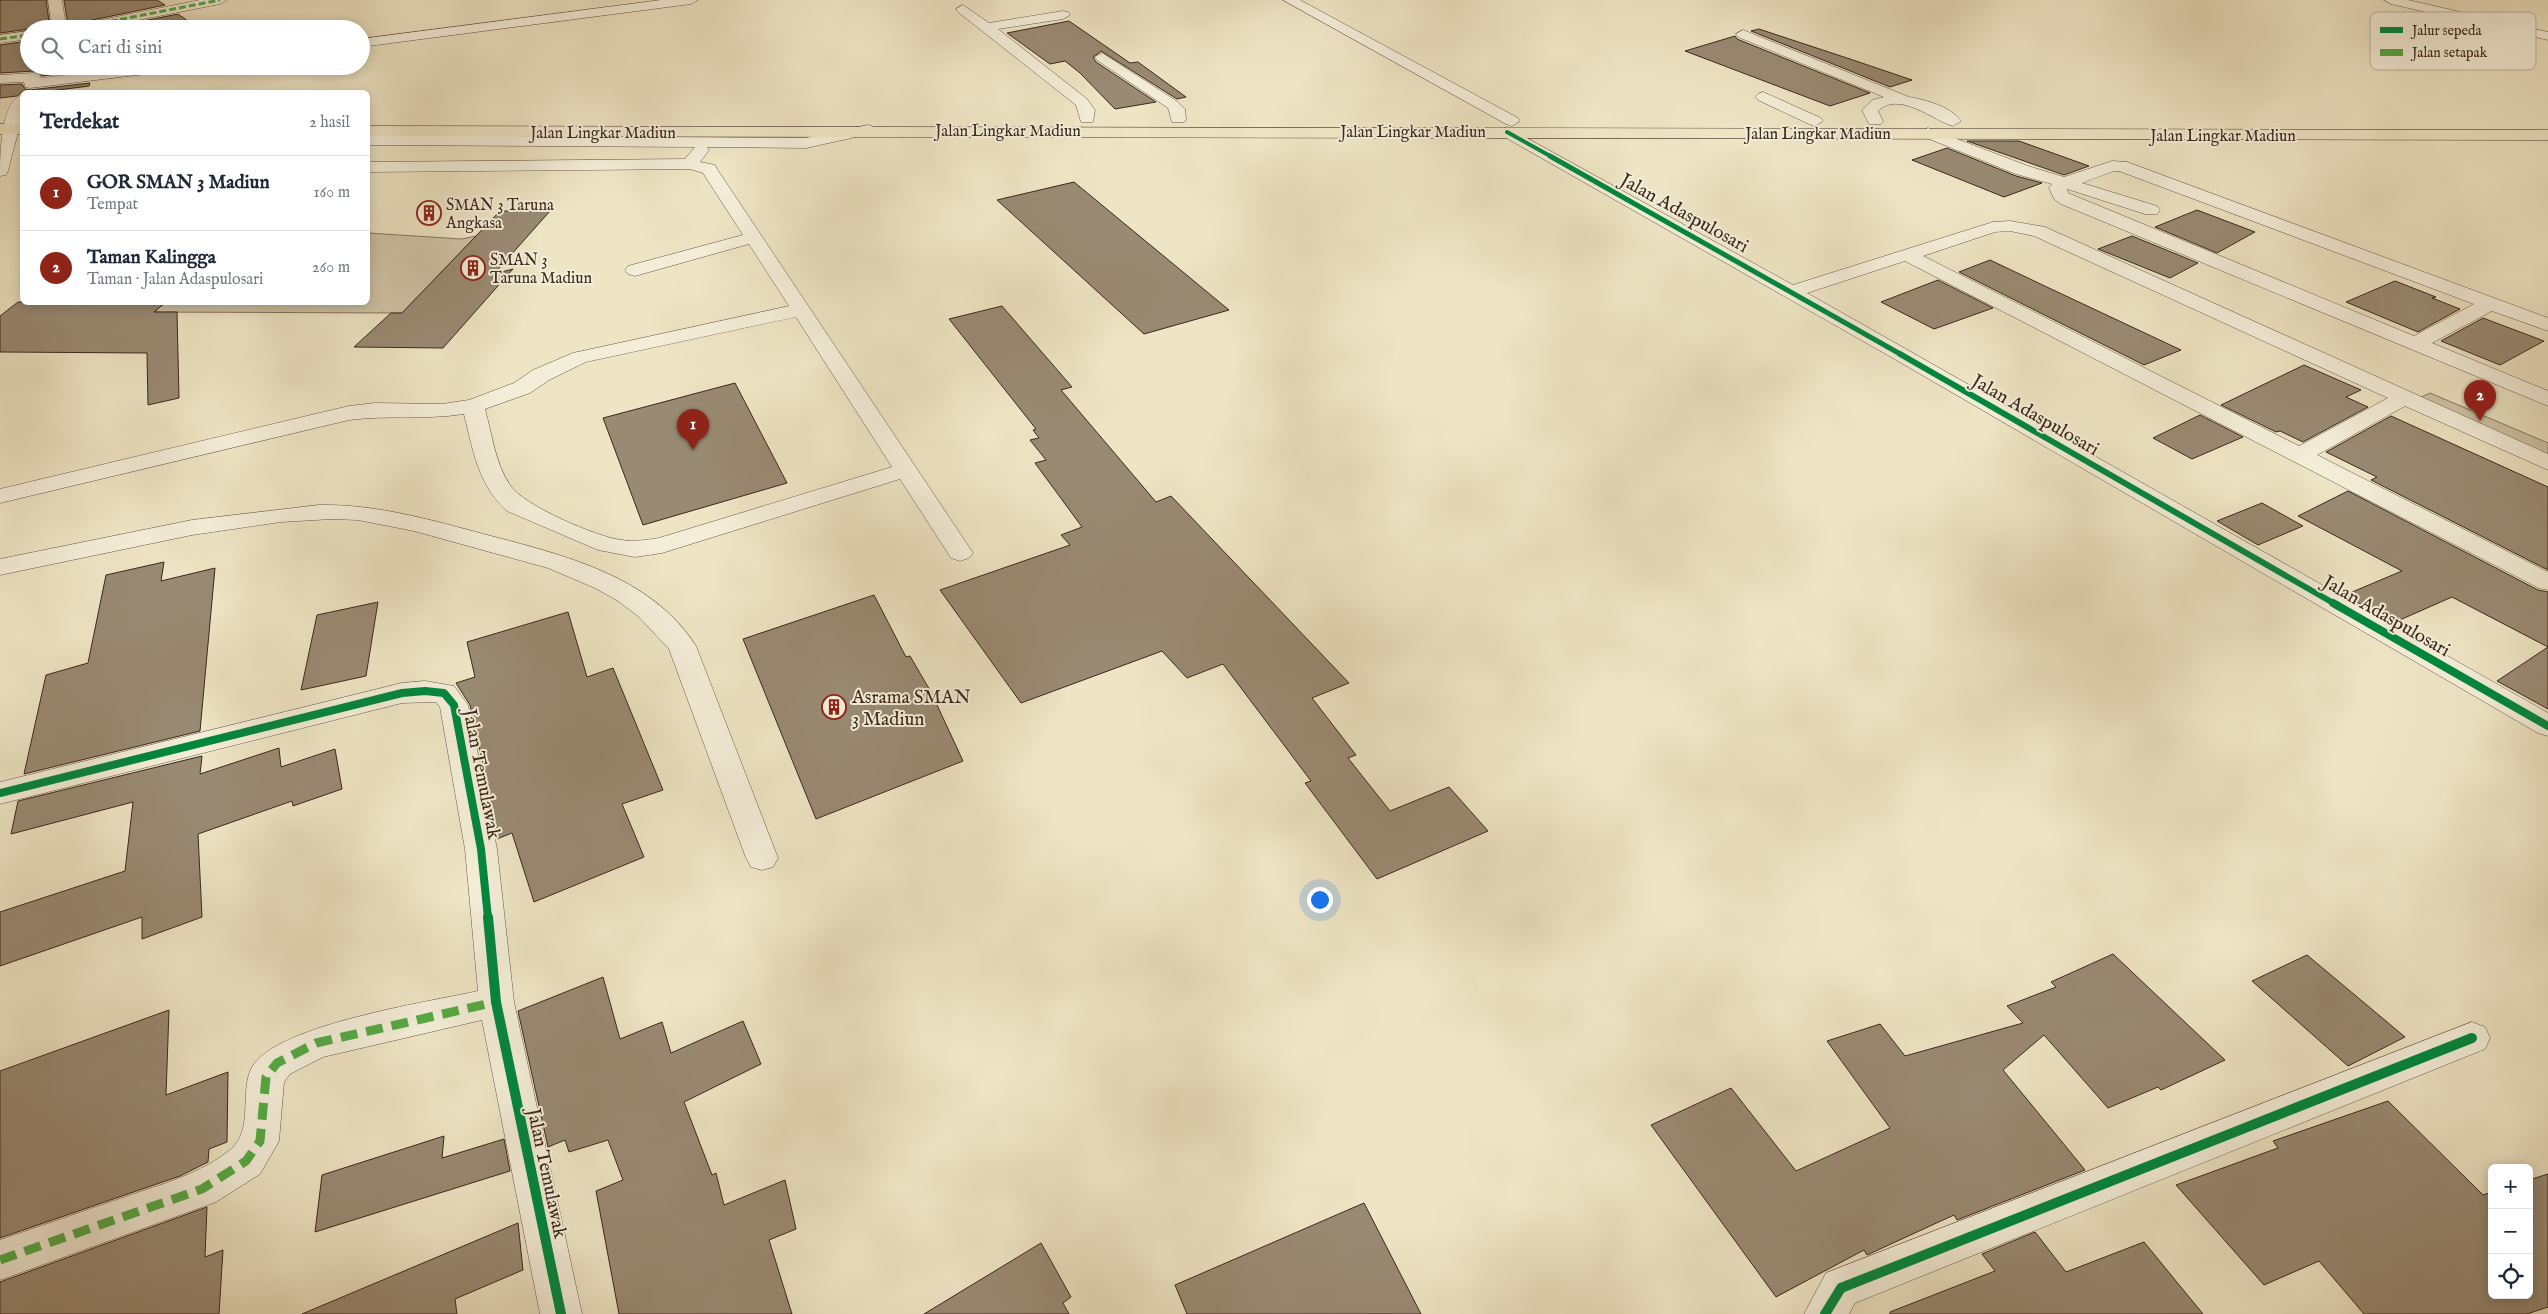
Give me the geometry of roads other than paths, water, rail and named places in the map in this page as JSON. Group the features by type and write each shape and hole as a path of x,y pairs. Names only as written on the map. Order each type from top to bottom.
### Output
{"main road":[{"name":"Jalan Lingkar Madiun","path":"370,117 1178,119 1928,133 2548,135"},
{"path":"484,131 500,118"},
{"name":"Jalan Lingkar Madiun","path":"868,130 1510,126 1815,121 2548,122"},
{"path":"2501,122 2527,136"},
{"name":"Jalan Lingkar Madiun","path":"370,131 484,131 710,137"}],"street":[{"path":"55,0 58,20"},
{"path":"117,20 220,0"},
{"path":"370,42 691,0"},
{"name":"Jalan Adaspulosari","path":"1290,0 1510,126 2001,413 2548,726"},
{"path":"2391,0 2443,12"},
{"path":"964,9 1082,102 1087,110 1087,119"},
{"path":"987,27 1063,15"},
{"path":"1743,34 1906,101 1934,108 1953,121"},
{"path":"0,39 20,36"},
{"path":"1102,57 1173,105 1177,109 1178,119"},
{"path":"0,79 33,80 85,75"},
{"path":"1764,97 1815,121"},
{"path":"1876,121 1870,110 1877,103 1906,101"},
{"path":"0,171 12,122 20,104"},
{"path":"370,140 710,137 806,143 868,130"},
{"path":"1928,133 2022,170 2151,210"},
{"path":"690,164 710,137"},
{"path":"370,167 690,164 708,169 960,553"},
{"path":"2548,325 2117,166 2058,188 2060,195 2067,200 2118,222 2548,399"},
{"path":"2118,222 2196,195"},
{"path":"1793,291 1993,228 2010,226 2039,231 2548,463"},
{"path":"635,270 752,238"},
{"path":"1909,256 2548,582"},
{"path":"2415,344 2490,304"},
{"path":"0,496 349,413 375,410 442,411 473,406 522,388 541,375 580,357 799,310"},
{"path":"2298,456 2404,398"},
{"path":"473,406 496,486 504,498 516,506 594,540 620,548 635,549 662,544 906,470"},
{"path":"0,567 174,530 296,513 357,513 410,523 541,556 593,578 638,602 669,626 682,646 762,858"},
{"name":"Jalan Temulawak","path":"0,793 402,693 425,691 444,693 454,705 481,849 496,1002 561,1314"},
{"path":"0,1260 202,1188 246,1161 260,1141 266,1078 277,1063 316,1044 496,1002"},
{"path":"1825,1314 1842,1288 2472,1038"}],"place":[{"name":"SMAN 3 Taruna Angkasa","path":"429,213"},
{"name":"SMAN 3 Taruna Madiun","path":"473,268"},
{"name":"Taman Kalingga","path":"2480,421"},
{"name":"GOR SMAN 3 Madiun","path":"693,450"},
{"name":"Asrama SMAN 3 Madiun","path":"834,707"}]}
